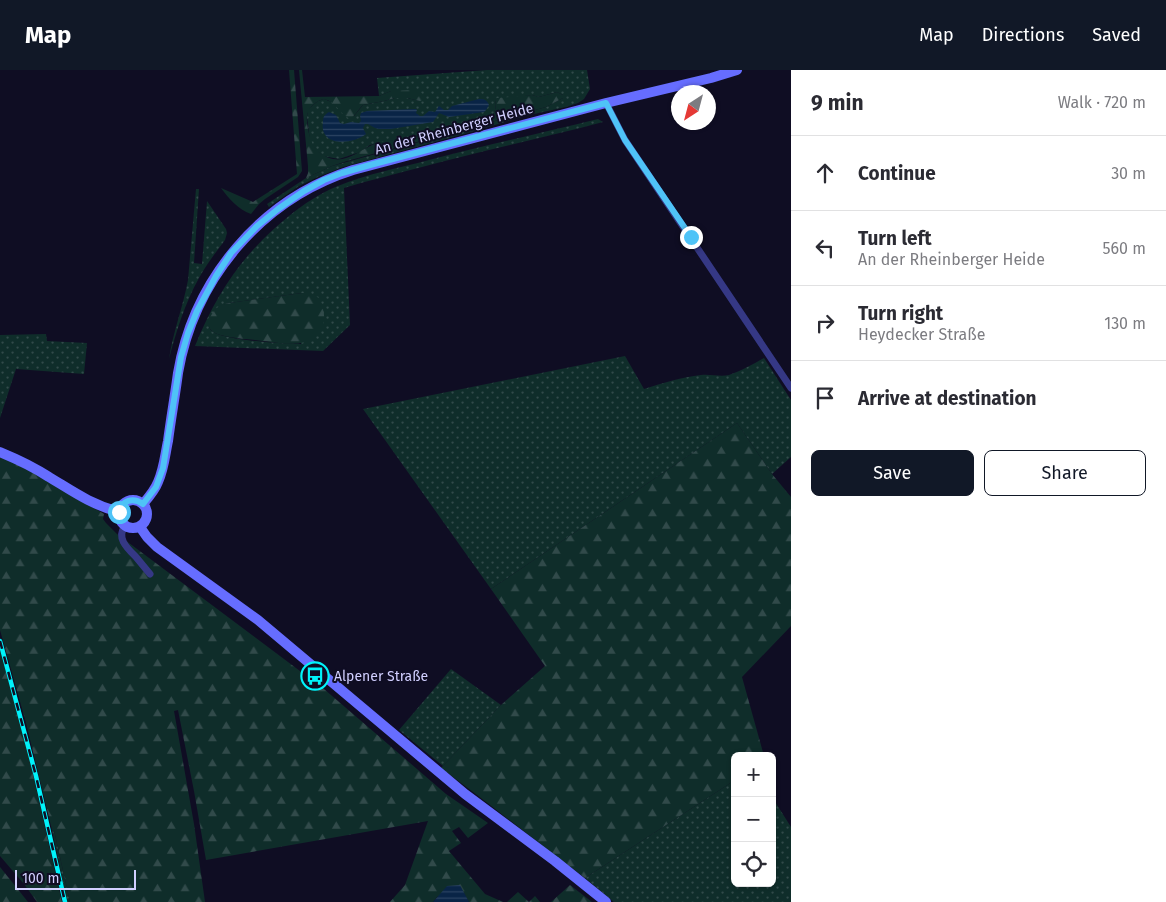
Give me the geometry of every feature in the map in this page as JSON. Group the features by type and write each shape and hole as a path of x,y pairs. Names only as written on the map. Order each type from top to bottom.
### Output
{"street":[{"name":"An der Rheinberger Heide","path":"143,504 156,487 163,468 181,357 192,322 209,286 224,263 242,240 278,209 304,191 342,173 737,70"},
{"path":"606,103 625,140 791,388"},
{"path":"0,452 48,476 95,505 119,512"},
{"path":"130,500 139,501 143,504 148,516 146,520 140,527 132,528 125,526 120,520 119,512 123,504 130,500"},
{"path":"125,526 121,534 124,544 150,574"},
{"path":"140,527 157,547 258,620 465,794 555,861 606,902"}],"green space":[{"path":"289,70 294,70 302,171 298,177 259,204 251,214 234,203 221,188 253,202 297,174"},
{"path":"299,70 302,70 305,97 379,96 391,91 415,90 425,95 423,100 420,101 395,98 363,105 350,118 346,117 330,101 325,99 319,100 311,107 307,116 309,135 319,152 333,159 344,159 382,142 427,134 490,118 495,110 495,100 497,98 532,95 539,97 557,92 563,95 563,98 546,107 347,161 306,178 308,166"},
{"path":"487,70 587,70 590,89 584,99 566,107 525,116 343,167 299,186 269,207 267,204 306,178 332,166 546,107 563,98 563,95 557,92 539,97 532,95 495,100 495,110 490,118 370,145 360,152 339,159 323,156 310,141 308,110 318,101 324,99 334,103 341,111 354,116 363,105 395,98 420,101 391,91 379,96 377,78"},
{"path":"598,119 603,122 344,188 350,325 323,351 195,346 213,308 233,274 245,259 273,230 306,203 319,195 338,186 372,175","holes":["302,293 301,344 228,337 211,330 209,326 210,320 217,309 229,303"]},
{"path":"196,189 199,189 194,263 202,264 207,201 227,233 225,240 205,268 189,297 169,359 188,280"},
{"path":"309,293 319,298 323,309 324,321 317,335 302,343 292,344 225,336 214,332 209,327 212,315 222,305"},
{"path":"46,334 47,341 87,343 84,374 16,369 0,418 0,335"},
{"path":"625,356 644,389 672,380 694,376 729,375 764,358 791,400 791,457 772,474 737,423 491,589 363,409"},
{"path":"737,423 772,474 791,497 791,626 742,677 763,752 731,752 731,783 585,878 441,768 501,705 545,666 491,589"},
{"path":"0,456 21,465 104,514 103,519 117,534 324,689 446,794 488,823 468,838 459,827 452,831 461,843 449,851 485,894 503,902 469,902 459,885 437,897 433,902 390,902 405,885 428,821 206,860 178,710 174,711 194,824 205,902 70,902 54,830 52,830 26,723 0,630"},
{"path":"0,650 30,761 62,902 37,902 0,856"},
{"path":"451,669 501,705 443,766 399,730"},
{"path":"731,783 731,887 776,887 776,803 791,827 791,902 614,902 585,878"},
{"path":"52,830 54,830 70,902 67,902"},
{"path":"0,867 28,902 0,902"},
{"path":"570,885 592,902 551,902"},
{"path":"518,892 529,902 507,902"},
{"path":"535,896 540,902 529,902"}],"water":[{"path":"479,99 486,100 489,105 484,112 449,117 439,113 433,122 391,129 379,129 365,124 363,128 366,134 360,138 345,142 331,140 323,130 324,117 329,112 336,115 340,123 359,123 361,121 361,113 367,111 416,109 416,113 423,116 429,111 435,112 439,106 444,110 448,110 452,106"},
{"path":"460,885 469,902 433,902 447,886"}],"railway":[{"path":"0,641 36,776 65,902"}],"place":[{"name":"Alpener Straße","path":"315,676"}],"route":[{"path":"119,512 126,501 135,500 143,504 159,482 184,344 209,286 231,253 257,226 304,191 324,180 370,165 606,103 625,140 691,237"}]}
